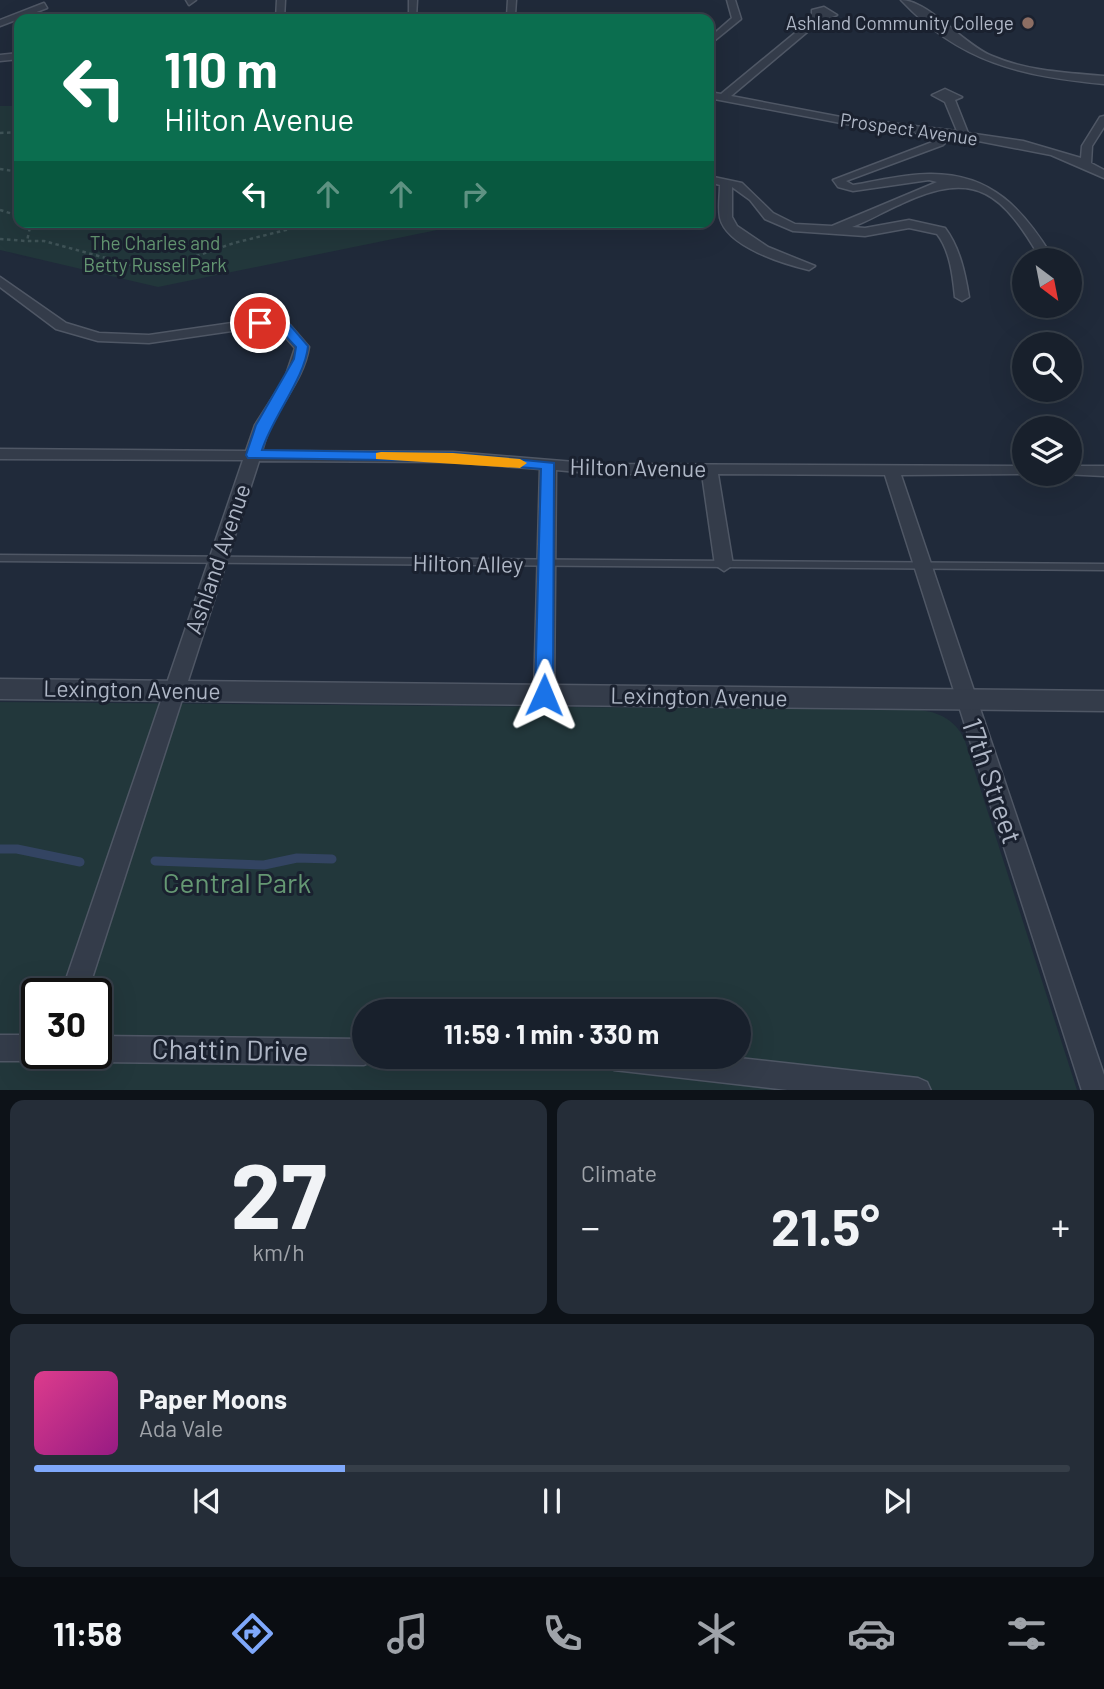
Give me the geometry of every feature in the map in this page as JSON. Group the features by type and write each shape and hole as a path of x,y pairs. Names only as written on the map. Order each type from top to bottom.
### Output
{"street":[{"path":"714,38 737,19 731,0"},
{"path":"906,0 957,41 983,55 1037,72 1104,80"},
{"path":"23,14 44,6"},
{"path":"723,98 816,20"},
{"name":"Prospect Avenue","path":"714,96 863,124 964,135 1024,147 1097,169"},
{"path":"949,99 964,135"},
{"path":"1097,169 1087,146 1104,119"},
{"path":"1024,147 945,138 839,180 842,185 853,188 929,177 984,189 1004,202 1022,220 1040,248"},
{"path":"714,180 746,190 761,209 785,224 865,232 909,224 941,231 952,252 962,298"},
{"path":"836,228 901,199 955,181"},
{"path":"726,182 727,219 732,228 760,247 809,266"},
{"name":"Ashland Avenue","path":"0,281 61,326 98,337 149,339 238,324 260,323 285,328 302,346 300,359 263,425 79,978"},
{"name":"Hilton Avenue","path":"0,454 453,457 548,466 1012,471"},
{"path":"544,695 548,466"},
{"path":"709,469 724,565"},
{"name":"17th Street","path":"891,470 1096,1090"},
{"path":"1082,471 1104,471"},
{"name":"Lexington Avenue","path":"0,689 1104,701"},
{"path":"0,1048 21,1048"},
{"name":"Chattin Drive","path":"112,1049 352,1052"},
{"path":"725,1069 918,1090"}],"lane":[{"name":"Hilton Alley","path":"0,558 1104,567"}],"path":[{"path":"27,241 30,228"},
{"path":"0,239 44,241 153,271 244,240 294,228"}],"green space":[{"name":"The Charles and Betty Russel Park","path":"0,106 14,106 14,228 447,228 158,287 0,250"},
{"name":"Central Park","path":"0,702 921,710 936,713 948,720 962,734 1077,1090 0,1090"}],"waterway":[{"path":"0,849 17,849 80,862"},
{"path":"155,861 264,865 297,858 332,859"}],"slow traffic":[{"path":"381,456 453,457 520,463"}],"place":[{"name":"Ashland Community College","path":"1028,23"}],"route":[{"path":"260,323 285,328 302,346 300,359 289,382 263,425 254,455 453,457 548,466 544,695"}]}
